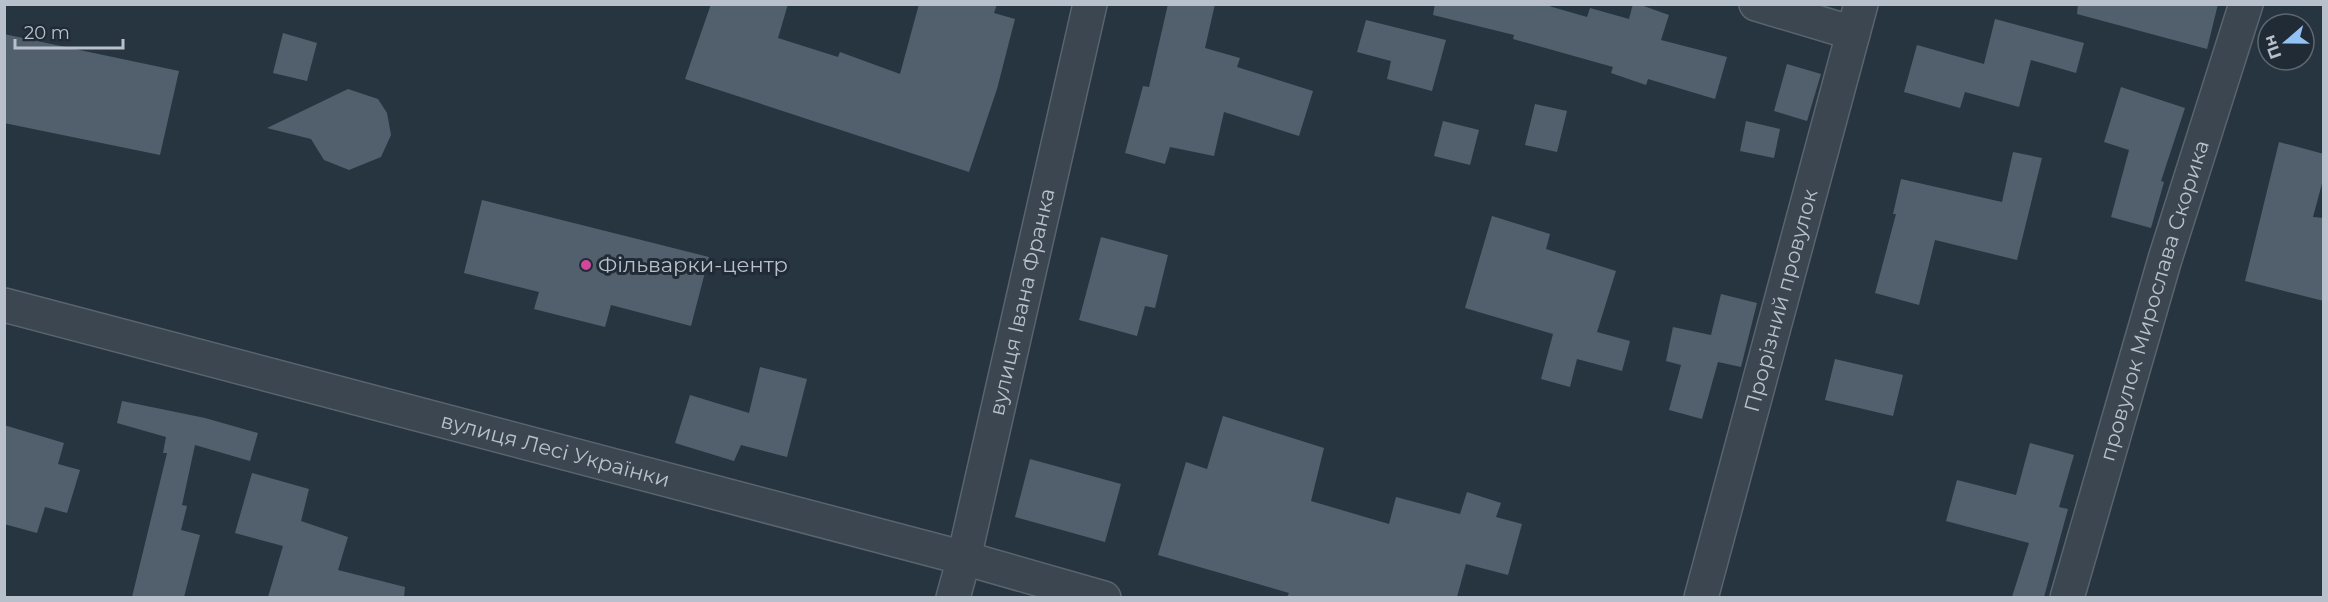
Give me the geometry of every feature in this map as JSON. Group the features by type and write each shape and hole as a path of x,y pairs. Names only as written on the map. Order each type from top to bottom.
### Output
{"street":[{"name":"вулиця Івана Франка","path":"952,597 964,558 1090,4"},
{"path":"1756,4 1857,19"},
{"name":"провулок Мирослава Скорика","path":"2067,597 2165,259 2246,4"},
{"name":"Прорізний провулок","path":"1701,597 1857,19"},
{"name":"вулиця Лесі Українки","path":"4,305 1104,597"}],"building":[{"path":"711,4 788,4 778,38 838,57 840,52 900,74 919,4 997,4 994,13 1015,19 997,89 969,172 685,79"},
{"path":"1168,4 1215,4 1205,48 1240,58 1237,67 1313,91 1299,136 1224,112 1214,156 1170,147 1165,164 1125,153 1143,86 1149,87"},
{"path":"1435,4 1542,4 1587,17 1590,8 1629,19 1633,4 1638,4 1669,15 1661,40 1727,57 1715,99 1648,79 1646,85 1611,73 1613,67 1513,39 1514,35 1433,15"},
{"path":"2078,4 2218,4 2207,49 2077,14"},
{"path":"1995,19 2084,43 2076,73 2031,60 2019,107 1965,92 1960,108 1904,92 1917,45 1984,64"},
{"path":"1366,20 1446,40 1432,91 1387,79 1391,61 1357,52"},
{"path":"283,33 317,43 307,81 273,73"},
{"path":"4,34 179,71 160,155 4,123"},
{"path":"1787,64 1821,74 1807,121 1774,111"},
{"path":"2121,87 2185,108 2161,181 2164,182 2151,228 2111,217 2129,150 2104,142"},
{"path":"348,89 378,99 387,113 391,135 381,157 349,170 324,160 311,139 267,128"},
{"path":"1535,104 1567,111 1557,152 1525,145"},
{"path":"1443,121 1479,130 1470,165 1434,156"},
{"path":"1746,121 1780,129 1774,158 1740,151"},
{"path":"2279,142 2324,154 2324,176 2313,217 2324,218 2324,301 2245,281"},
{"path":"2013,152 2042,158 2017,260 1935,240 1919,305 1875,293 1896,214 1893,214 1901,179 2002,202"},
{"name":"Фільварки-центр","path":"482,200 709,257 691,326 611,305 605,327 534,309 539,292 464,273"},
{"path":"1492,216 1550,234 1546,249 1616,271 1597,332 1630,341 1622,371 1577,359 1570,387 1541,379 1553,334 1465,308"},
{"path":"1101,237 1168,255 1155,308 1145,306 1137,336 1079,320"},
{"path":"1721,294 1757,303 1741,367 1718,362 1702,419 1669,410 1681,365 1666,361 1673,327 1711,335"},
{"path":"1835,359 1903,375 1893,416 1825,400"},
{"path":"760,367 807,379 787,457 741,445 734,461 675,443 690,395 749,413"},
{"path":"122,401 205,418 258,433 250,461 195,445 182,505 187,506 181,530 200,535 184,597 132,597 167,453 163,453 166,437 117,423"},
{"path":"1223,416 1324,448 1311,501 1389,524 1396,497 1460,514 1467,492 1501,503 1496,517 1522,524 1508,575 1466,564 1457,597 1287,597 1289,593 1158,555 1186,462 1207,469"},
{"path":"4,425 64,443 58,464 80,470 67,513 45,507 37,533 4,524"},
{"path":"2030,443 2074,455 2059,507 2068,509 2044,597 2012,597 2029,543 1946,521 1957,480 2016,495"},
{"path":"1030,459 1121,484 1105,542 1015,517"},
{"path":"252,473 309,489 301,521 348,537 338,570 405,587 404,597 268,597 283,546 235,533"}],"place":[{"name":"Фільварки-центр","path":"586,265"}]}
